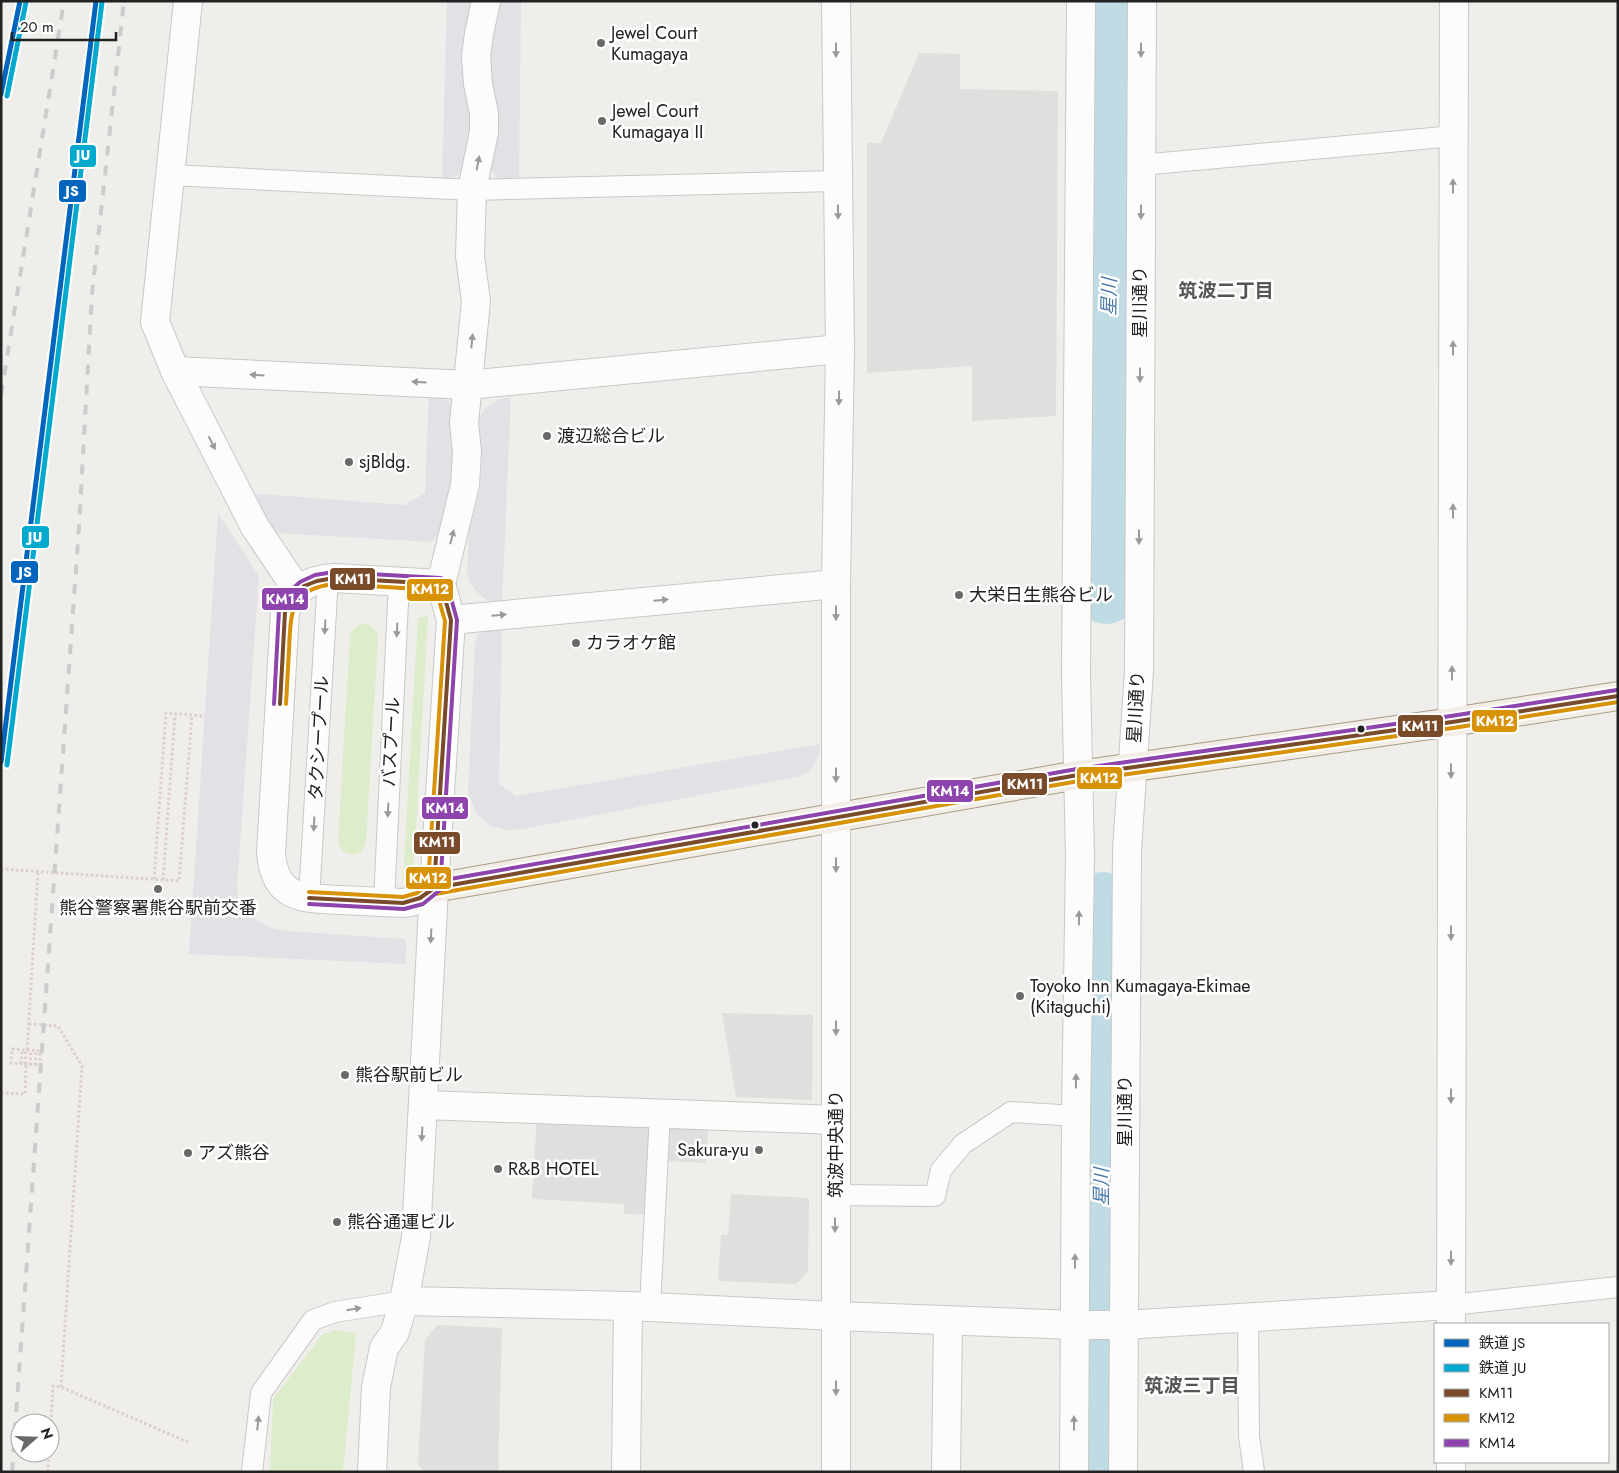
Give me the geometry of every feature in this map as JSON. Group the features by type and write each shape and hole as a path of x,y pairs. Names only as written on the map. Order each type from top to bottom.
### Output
{"main road":[{"path":"434,888 1078,775 1452,722 1618,696"}],"street":[{"path":"188,1 155,322 175,371 255,527 298,591"},
{"path":"372,1472 376,1387 384,1348 395,1332 404,1301 416,1237 434,888 451,620 441,584 465,485 467,452 464,423 476,301 470,256 472,190 484,132 484,113 478,84 476,56 486,1"},
{"name":"筑波中央通り","path":"836,1 840,349 836,584 836,1472"},
{"path":"1074,1472 1080,856 1076,675 1081,1"},
{"name":"星川通り","path":"1123,1472 1127,850 1139,671 1142,1"},
{"path":"404,1301 639,1306 1074,1325 1124,1325 1248,1317 1451,1314 1454,1"},
{"path":"175,371 468,385 840,349"},
{"path":"434,888 414,902 309,898 296,895 279,881 273,868 272,852 285,612 290,600 298,591 320,578 441,584"},
{"path":"451,620 836,584"},
{"path":"424,1105 836,1120"},
{"path":"626,1472 639,1306"},
{"path":"946,1472 948,1320"}],"lane":[{"path":"1141,165 1454,136"},
{"path":"170,175 472,190 837,180"},
{"name":"タクシープール","path":"309,898 328,578"},
{"name":"バスプール","path":"384,902 399,581"},
{"path":"835,1195 935,1196 941,1170 963,1144 1011,1112 1076,1116"},
{"path":"639,1306 660,1114"},
{"path":"1451,1314 1618,1287"},
{"path":"252,1472 261,1393 313,1320 335,1312 404,1301"},
{"path":"1248,1317 1249,1436 1254,1472"}],"path":[{"path":"154,879 166,713 204,716"},
{"path":"163,880 175,714"},
{"path":"1,869 179,881 192,715"},
{"path":"1,1093 24,1094 38,872"},
{"path":"29,1024 58,1026 82,1066 61,1386"},
{"path":"12,1049 27,1050 36,1050 35,1065 11,1063 12,1049"},
{"path":"26,1064 27,1050"},
{"path":"51,1413 53,1386 61,1386 190,1443"}],"green space":[{"path":"418,617 428,617 414,861 409,875 403,880"},
{"path":"360,624 370,625 377,633 378,638 366,842 360,852 352,855 343,851 338,841 350,636 352,631"},
{"path":"335,1330 356,1334 343,1472 270,1472 273,1399 322,1335"}],"shaded area":[{"path":"447,1 476,1 474,115 466,167 455,177 442,179"},
{"path":"497,1 521,1 519,181 498,178 492,172 490,166 488,59"},
{"path":"919,53 960,54 960,89 1058,91 1056,416 972,421 972,366 867,373 867,143 881,143"},
{"path":"429,387 450,402 454,416 451,521 431,542 275,533 247,493 405,505 425,493"},
{"path":"511,397 502,603 484,598 470,583 467,573 469,528 480,490 482,458 477,423 489,405 499,399"},
{"path":"218,513 259,576 237,887 239,904 259,921 272,928 287,931 405,939 407,946 405,964 189,954"},
{"path":"502,623 499,784 516,796 820,744 819,755 809,771 801,776 523,829 506,830 490,826 477,814 468,794 475,643 483,629"},
{"path":"722,1013 813,1015 812,1100 736,1097"},
{"path":"537,1118 651,1122 646,1215 624,1214 624,1204 532,1199"},
{"path":"670,1125 708,1128 706,1163 668,1161"},
{"path":"731,1194 809,1198 808,1272 796,1284 718,1281 721,1235 728,1235"},
{"path":"437,1325 502,1328 498,1472 425,1472 418,1464 425,1340"}],"waterway":[{"name":"星川","path":"1106,593 1112,1"},
{"name":"星川","path":"1099,1472 1103,903"}],"railway":[{"path":"1,395 64,1"},
{"path":"12,1472 79,527 92,294 124,1"}],"rail line":[{"name":"JS","path":"1,94 20,1"},
{"name":"JS","path":"1,762 96,1"},
{"name":"JU","path":"7,96 26,2"},
{"name":"JU","path":"7,765 102,2"}],"transit line":[{"name":"KM14","path":"274,704 279,610 288,593 300,582 315,575 334,572 441,578 446,580 457,620 440,890 423,904 404,909 309,904"},
{"name":"KM11","path":"280,704 285,612 294,596 304,586 334,578 441,584 451,620 434,888 420,898 403,903 309,898"},
{"name":"KM12","path":"286,704 292,614 295,605 308,591 334,584 436,590 445,621 428,885 417,893 403,897 309,892"},
{"name":"KM14","path":"433,882 1077,769 1451,716 1617,690"},
{"name":"KM11","path":"434,888 1078,775 1452,722 1618,696"},
{"name":"KM12","path":"435,894 1079,781 1453,728 1618,702"}],"place":[{"name":"Jewel Court Kumagaya","path":"601,43"},
{"name":"Jewel Court Kumagaya II","path":"602,121"},
{"name":"渡辺総合ビル","path":"547,436"},
{"name":"sjBldg.","path":"349,462"},
{"name":"大栄日生熊谷ビル","path":"959,595"},
{"name":"カラオケ館","path":"576,643"},
{"name":"熊谷警察署熊谷駅前交番","path":"158,889"},
{"name":"Toyoko Inn Kumagaya-Ekimae (Kitaguchi)","path":"1020,996"},
{"name":"熊谷駅前ビル","path":"345,1075"},
{"name":"Sakura-yu","path":"759,1150"},
{"name":"アズ熊谷","path":"188,1153"},
{"name":"R&B HOTEL","path":"498,1169"},
{"name":"熊谷通運ビル","path":"337,1222"}],"district":[{"name":"筑波二丁目","path":"1226,290"},
{"name":"筑波三丁目","path":"1192,1385"}]}
